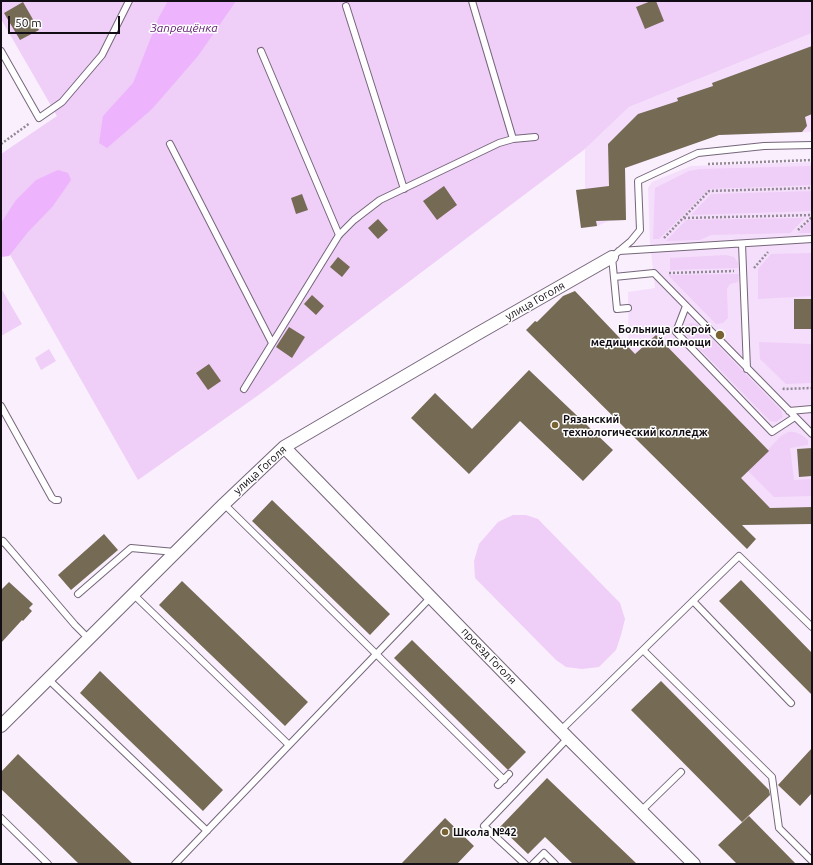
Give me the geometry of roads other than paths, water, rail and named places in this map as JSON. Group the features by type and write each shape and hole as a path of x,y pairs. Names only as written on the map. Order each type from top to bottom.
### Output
{"street":[{"name":"улица Гоголя","path":"1,726 175,552 284,447 615,254"},
{"name":"проезд Гоголя","path":"284,447 694,864"}],"lane":[{"path":"1,51 39,118 62,102 102,55 129,1"},
{"path":"472,1 513,139"},
{"path":"346,6 404,188"},
{"path":"261,51 338,235"},
{"path":"244,389 338,235 354,220 380,200 500,143 513,139 535,137"},
{"path":"170,144 272,343"},
{"path":"628,308 617,309 614,277 615,254 631,241 640,230 638,181 698,153 764,146 812,145"},
{"path":"615,254 653,249 812,239"},
{"path":"742,244 747,368"},
{"path":"614,277 654,273 812,434"},
{"path":"686,306 676,332 772,432 795,417"},
{"path":"1,406 52,498 58,500"},
{"path":"789,411 812,409"},
{"path":"224,504 504,780"},
{"path":"1,543 3,541 75,625 89,639"},
{"path":"78,594 131,548 175,552"},
{"path":"525,864 484,826 565,734 643,650 739,556 812,627"},
{"path":"133,594 289,745"},
{"path":"175,864 431,597"},
{"path":"692,602 791,703"},
{"path":"643,650 772,777 779,828 812,861"},
{"path":"48,679 207,831"},
{"path":"641,811 680,772"},
{"path":"498,785 509,774"},
{"path":"2,822 48,864"},
{"path":"533,864 544,853 555,864"}],"water":[{"name":"Запрещёнка","path":"168,1 236,1 198,56 152,109 107,148 99,143 103,116 133,83 159,17"},
{"path":"58,170 68,173 71,180 53,206 28,232 9,256 1,257 1,223 16,200 36,180"}],"place":[{"name":"Больница скорой медицинской помощи","path":"720,335"},
{"name":"Рязанский технологический колледж","path":"555,425"},
{"name":"Школа №42","path":"445,832"}]}
